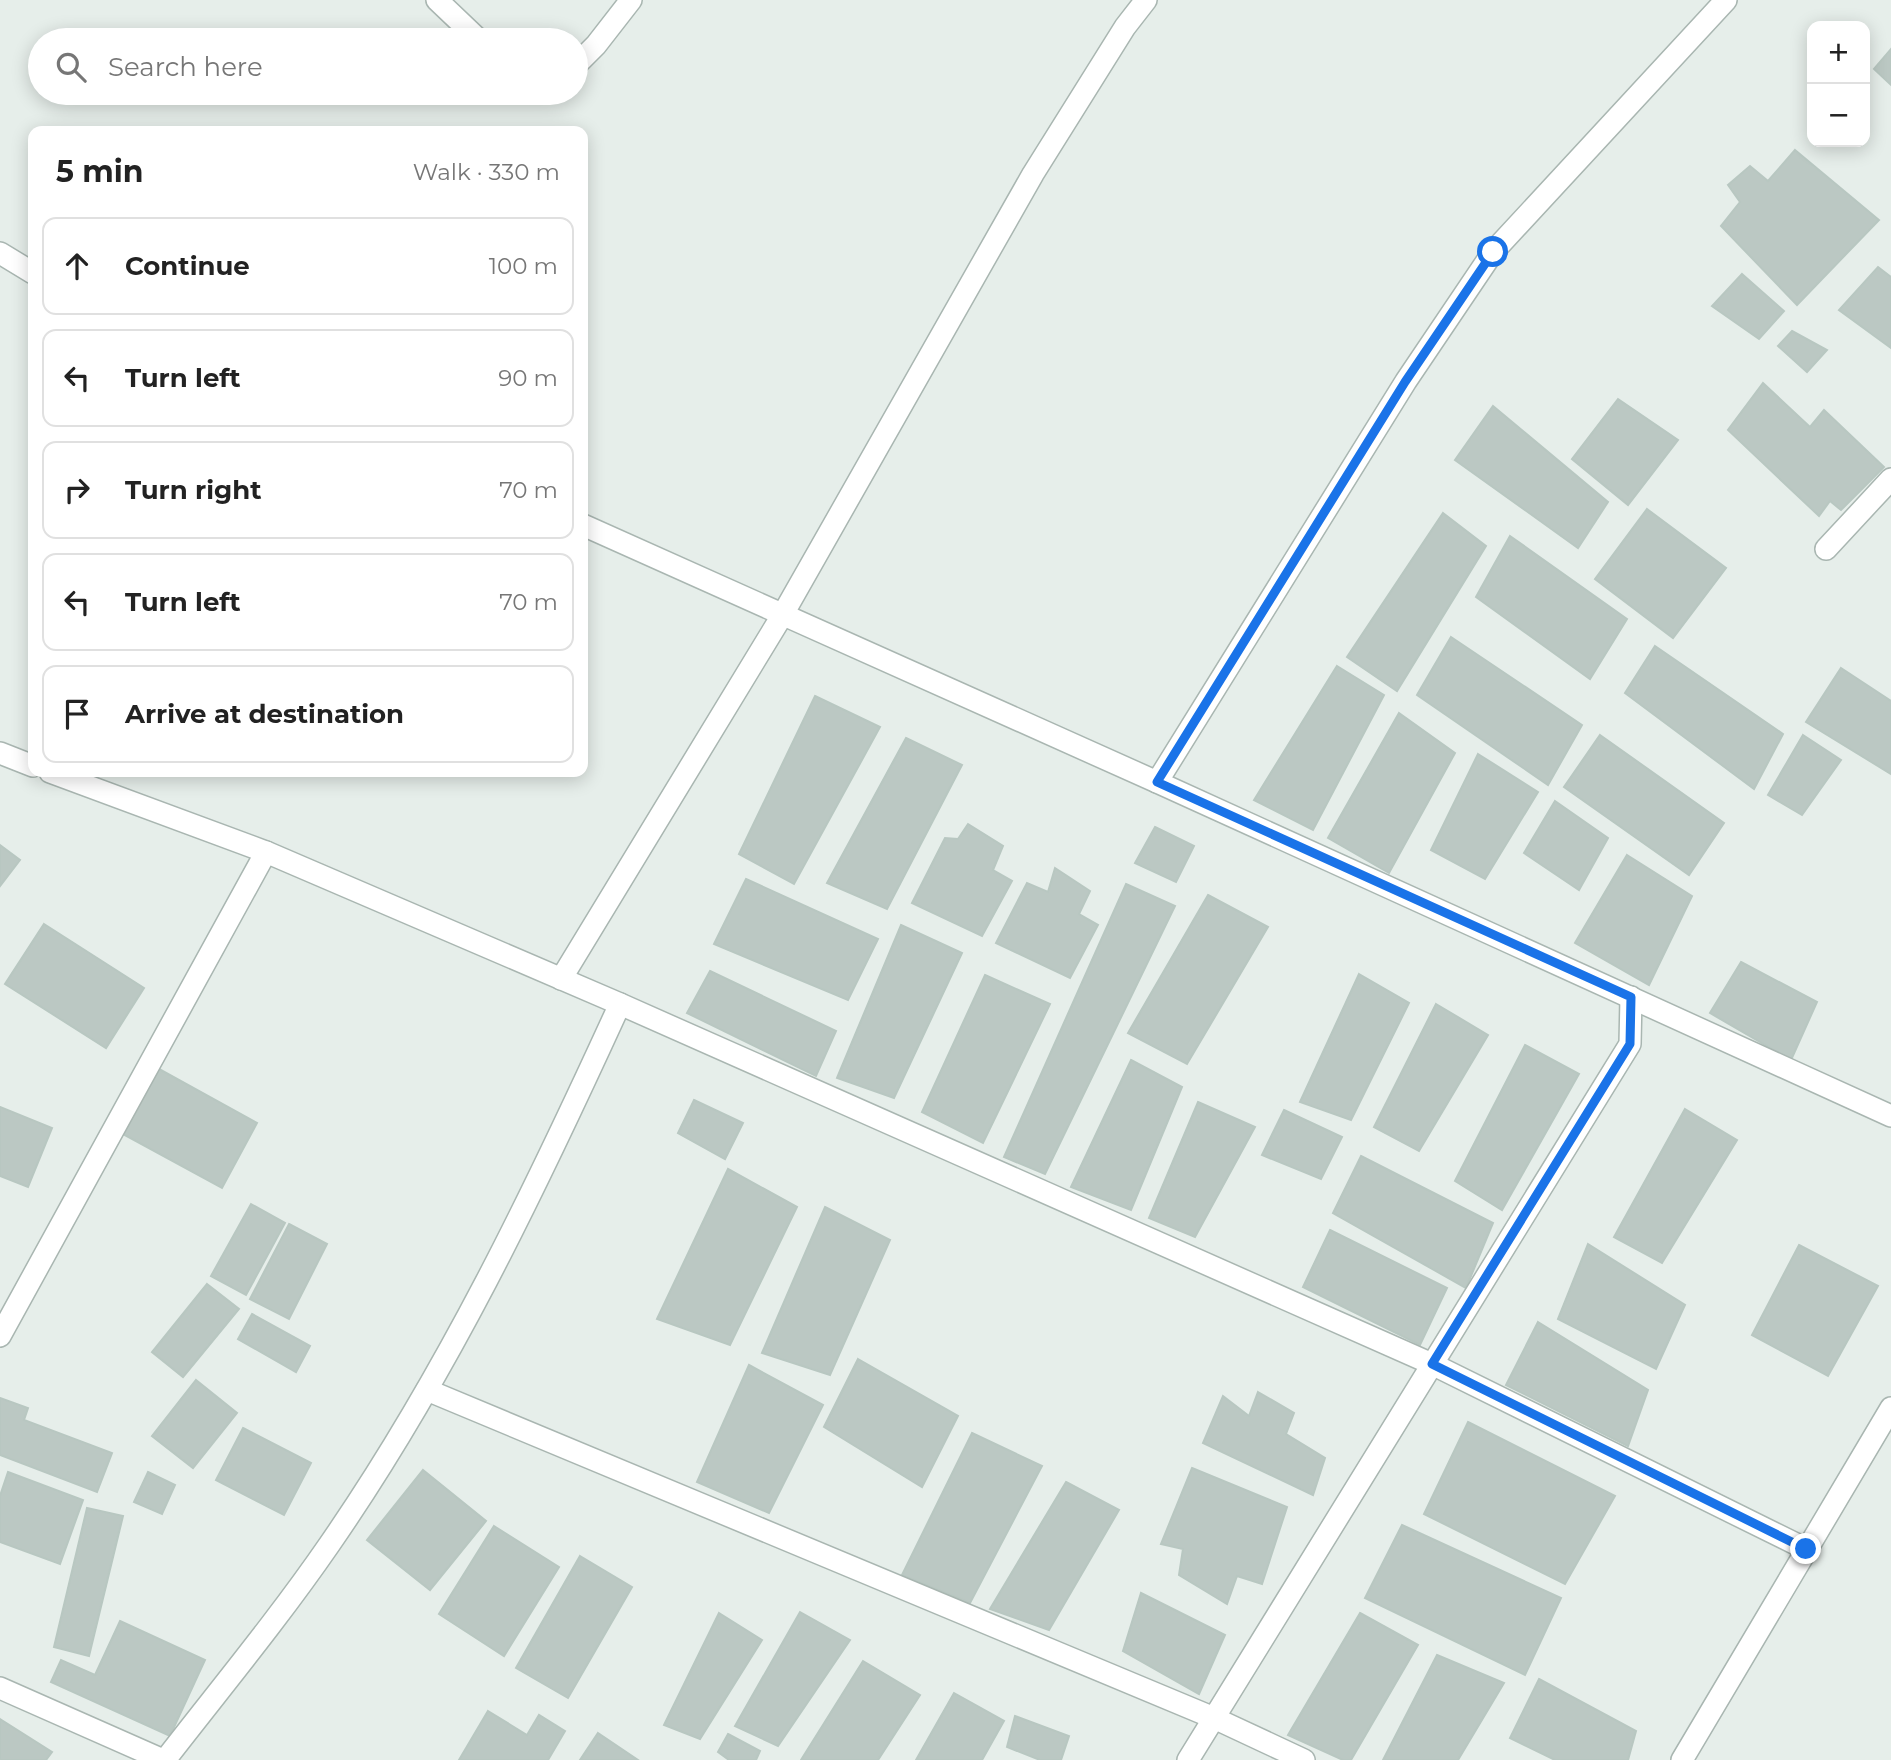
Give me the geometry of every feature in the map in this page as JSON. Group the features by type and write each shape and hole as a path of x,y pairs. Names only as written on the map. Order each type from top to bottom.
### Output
{"street":[{"path":"437,0 466,28"},
{"path":"588,53 631,0"},
{"path":"561,979 783,614 1033,174 1125,27 1146,0"},
{"path":"1157,782 1405,382 1493,252 1726,0"},
{"path":"0,253 28,270"},
{"path":"1826,549 1891,479"},
{"path":"588,527 1157,782 1891,1116"},
{"path":"0,753 28,763"},
{"path":"64,777 266,852 620,1004 1432,1364 1806,1549"},
{"path":"0,1336 266,852"},
{"path":"1188,1760 1630,1044 1631,997"},
{"path":"0,1688 164,1760 330,1545 427,1390 542,1176 620,1004"},
{"path":"427,1390 1214,1718 1304,1760"},
{"path":"1682,1760 1891,1408"}],"building":[{"path":"1891,49 1891,85 1874,69"},
{"path":"1795,150 1879,220 1797,305 1721,226 1740,202 1728,185 1750,166 1768,181"},
{"path":"1878,267 1891,277 1891,348 1839,310"},
{"path":"1742,274 1784,311 1759,339 1712,306"},
{"path":"1792,331 1827,350 1807,372 1778,346"},
{"path":"1763,383 1810,427 1824,410 1884,467 1841,510 1830,501 1819,516 1728,430"},
{"path":"1618,399 1678,440 1628,505 1572,459"},
{"path":"1493,406 1608,502 1578,548 1455,460"},
{"path":"1647,509 1726,568 1673,638 1595,579"},
{"path":"1443,513 1486,546 1397,691 1347,657"},
{"path":"1510,536 1627,619 1590,679 1476,597"},
{"path":"1451,637 1582,725 1548,785 1417,695"},
{"path":"1655,646 1783,734 1754,789 1625,693"},
{"path":"1337,666 1384,695 1313,830 1254,800"},
{"path":"1841,668 1891,701 1891,774 1806,722"},
{"path":"815,696 880,727 794,884 739,854"},
{"path":"1399,713 1455,753 1389,873 1328,838"},
{"path":"1600,735 1724,823 1689,875 1564,787"},
{"path":"1803,735 1841,760 1802,815 1768,795"},
{"path":"906,738 962,765 887,909 827,883"},
{"path":"1478,754 1538,792 1485,879 1431,850"},
{"path":"1555,801 1608,838 1579,890 1524,853"},
{"path":"968,824 1003,846 993,870 1012,881 982,936 912,903 945,838 958,839"},
{"path":"1155,827 1194,846 1176,882 1135,863"},
{"path":"0,845 20,860 0,886"},
{"path":"1627,855 1692,896 1649,985 1575,943"},
{"path":"1055,868 1090,891 1079,914 1098,925 1070,978 996,943 1027,883 1048,892"},
{"path":"746,879 878,939 848,1000 714,944"},
{"path":"1126,884 1175,906 1045,1174 1004,1157"},
{"path":"1208,895 1268,927 1187,1064 1128,1033"},
{"path":"44,924 144,988 106,1048 5,984"},
{"path":"901,925 962,953 894,1098 837,1078"},
{"path":"1741,962 1817,1002 1791,1060 1710,1013"},
{"path":"710,971 836,1031 816,1076 687,1013"},
{"path":"1359,974 1409,1003 1351,1120 1300,1102"},
{"path":"985,975 1050,1004 983,1143 922,1112"},
{"path":"1436,1004 1488,1035 1419,1151 1374,1127"},
{"path":"1525,1045 1579,1074 1502,1210 1455,1181"},
{"path":"1131,1060 1182,1087 1131,1210 1071,1187"},
{"path":"159,1069 257,1123 222,1188 123,1134"},
{"path":"694,1100 743,1123 725,1159 678,1133"},
{"path":"1198,1102 1255,1127 1195,1237 1149,1218"},
{"path":"0,1107 52,1128 28,1187 0,1176"},
{"path":"1685,1109 1737,1140 1662,1263 1614,1237"},
{"path":"1284,1110 1342,1137 1321,1179 1262,1155"},
{"path":"1361,1156 1493,1223 1466,1288 1333,1213"},
{"path":"728,1169 797,1207 730,1345 657,1319"},
{"path":"251,1204 285,1223 246,1295 211,1276"},
{"path":"825,1207 890,1240 830,1375 762,1353"},
{"path":"289,1224 327,1244 289,1319 250,1299"},
{"path":"1330,1230 1447,1288 1420,1345 1303,1287"},
{"path":"1588,1244 1685,1305 1656,1369 1558,1319"},
{"path":"1799,1245 1878,1286 1828,1376 1752,1335"},
{"path":"207,1284 239,1309 183,1377 152,1352"},
{"path":"252,1314 310,1346 296,1372 238,1339"},
{"path":"1538,1322 1648,1390 1628,1446 1506,1385"},
{"path":"858,1359 958,1416 922,1487 824,1427"},
{"path":"749,1365 823,1405 769,1513 697,1482"},
{"path":"196,1380 237,1413 193,1468 152,1436"},
{"path":"1258,1392 1294,1413 1286,1434 1325,1458 1313,1495 1203,1443 1223,1396 1249,1416"},
{"path":"0,1398 28,1408 24,1420 112,1453 97,1492 0,1455"},
{"path":"1468,1422 1615,1496 1565,1584 1424,1514"},
{"path":"243,1428 311,1463 284,1515 216,1480"},
{"path":"972,1433 1042,1466 970,1603 902,1575"},
{"path":"1192,1468 1287,1507 1262,1584 1237,1576 1227,1604 1179,1575 1183,1549 1161,1544"},
{"path":"423,1470 486,1521 430,1590 367,1540"},
{"path":"8,1472 83,1500 60,1564 0,1542 0,1496"},
{"path":"148,1472 175,1485 162,1514 134,1502"},
{"path":"1066,1482 1119,1510 1049,1630 990,1609"},
{"path":"87,1508 123,1516 89,1656 54,1647"},
{"path":"1402,1525 1561,1598 1525,1675 1365,1598"},
{"path":"494,1526 559,1567 504,1656 439,1614"},
{"path":"580,1556 632,1587 568,1698 516,1668"},
{"path":"1141,1593 1225,1635 1199,1694 1123,1651"},
{"path":"800,1612 850,1640 778,1746 735,1726"},
{"path":"719,1613 762,1640 700,1739 664,1725"},
{"path":"1360,1613 1418,1645 1351,1760 1343,1760 1288,1735"},
{"path":"120,1621 205,1660 170,1736 51,1682 61,1660 95,1675"},
{"path":"1437,1655 1504,1683 1458,1760 1383,1760"},
{"path":"863,1661 920,1695 878,1760 801,1760"},
{"path":"1539,1679 1636,1731 1628,1760 1555,1760 1510,1738"},
{"path":"954,1693 1004,1721 982,1760 916,1760"},
{"path":"488,1711 527,1735 539,1715 565,1731 548,1760 459,1760"},
{"path":"1015,1716 1069,1736 1061,1760 1040,1760 1007,1747"},
{"path":"0,1719 52,1752 46,1760 0,1760"},
{"path":"598,1733 638,1760 580,1760"},
{"path":"728,1734 760,1751 756,1760 729,1760 718,1752"}],"route":[{"path":"1493,252 1405,382 1157,782 1631,997 1630,1044 1432,1364 1806,1549"}]}
